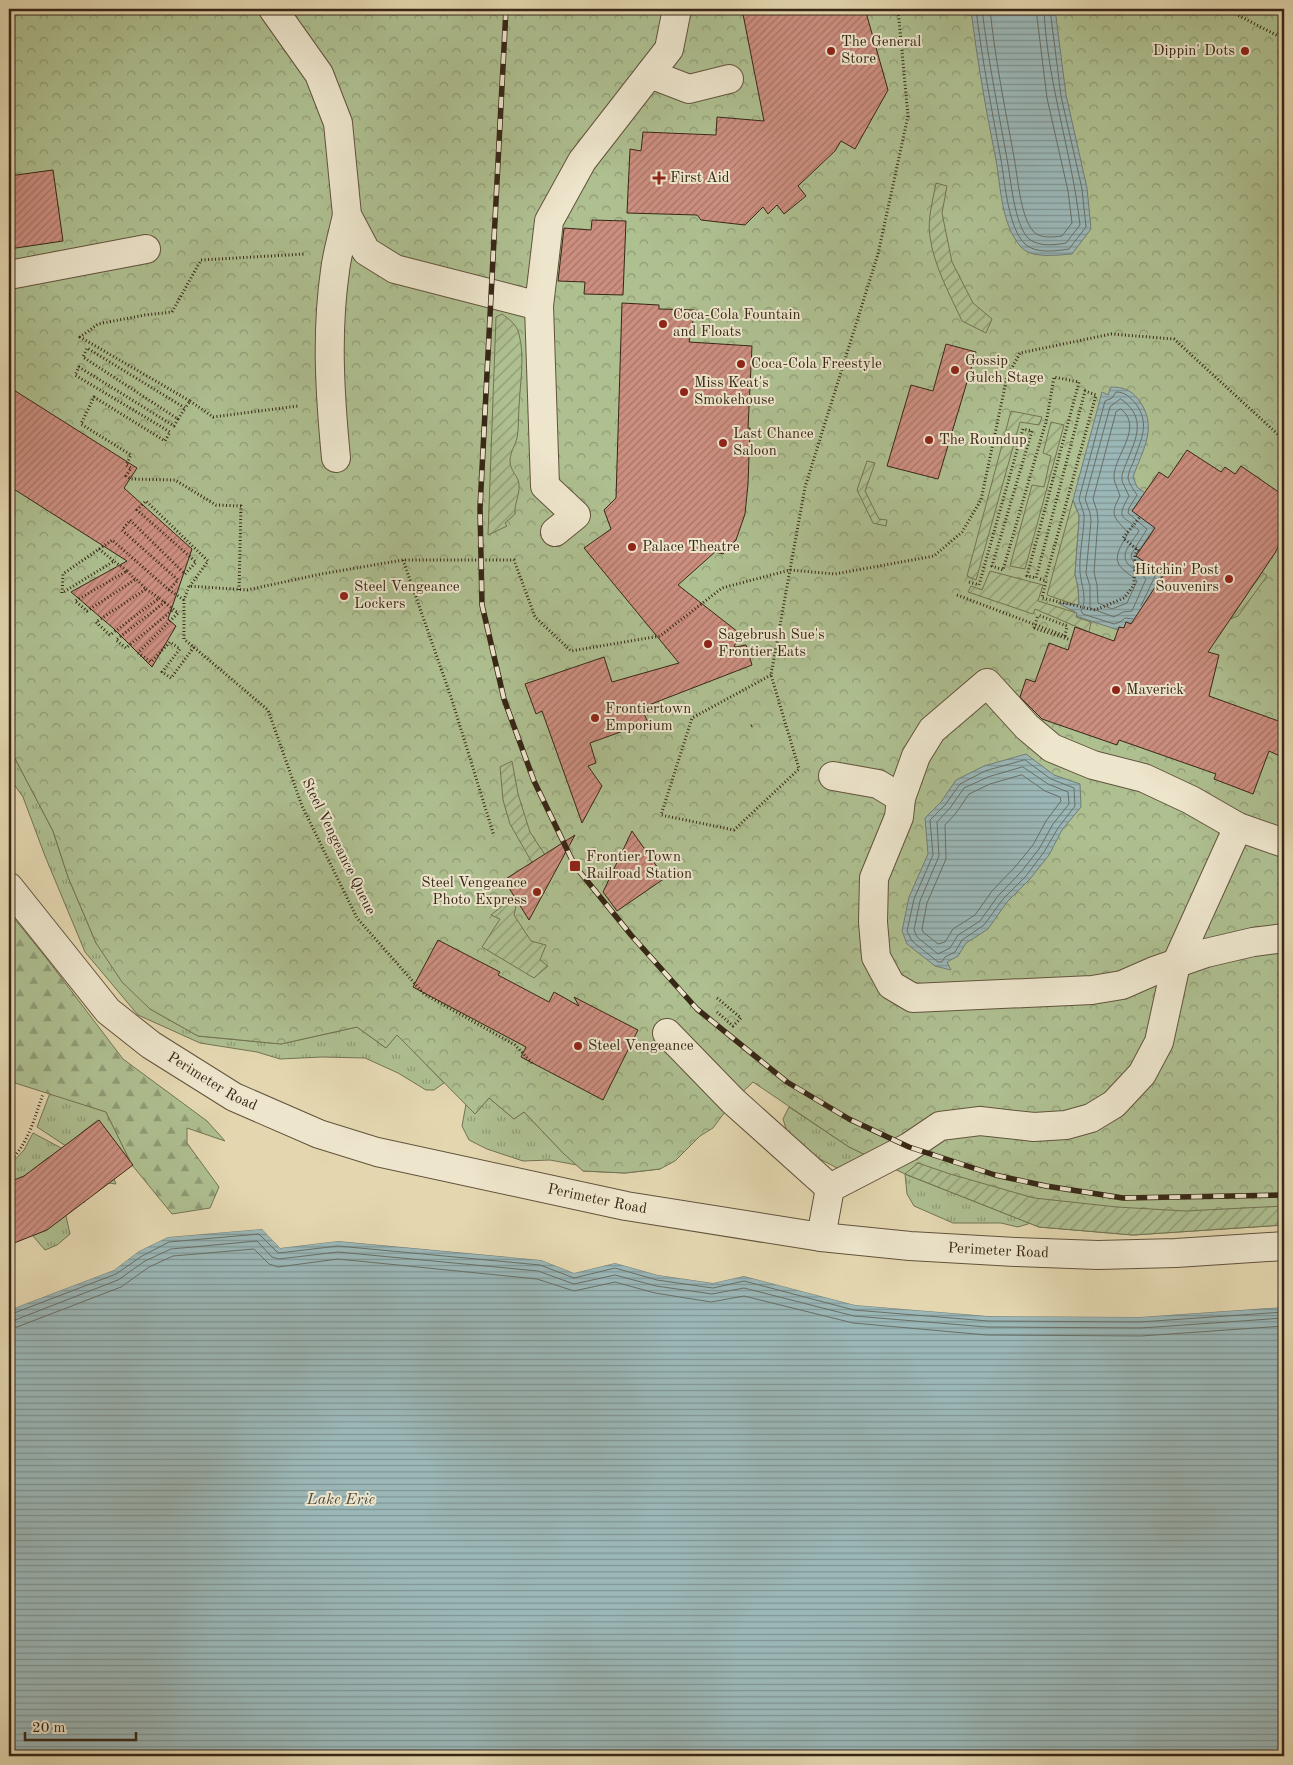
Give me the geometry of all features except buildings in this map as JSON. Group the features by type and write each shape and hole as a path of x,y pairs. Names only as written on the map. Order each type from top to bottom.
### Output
{"street":[{"path":"273,9 319,74 338,123 347,216 335,271 330,351 331,408 336,458"},
{"path":"555,532 576,515 545,486 539,306 549,221 582,161 669,49 677,9"},
{"path":"650,74 689,89 729,79"},
{"path":"347,216 366,251 395,269 539,306"},
{"path":"9,275 146,250"},
{"path":"1284,843 1238,827 1190,800 1144,778 1093,765 1052,748 1027,727 987,683 932,730 916,756 901,798 899,817 874,878 873,922 876,956 891,985 913,998 1092,990 1122,985 1154,971 1206,953 1253,942 1284,938"},
{"path":"833,776 878,784 901,798"},
{"path":"830,1188 909,1147 940,1126 980,1121 1034,1126 1066,1125 1091,1118 1114,1104 1142,1074 1158,1042 1176,964 1238,827"},
{"name":"Perimeter Road","path":"9,887 108,1011 151,1045 234,1097 320,1134 377,1152 626,1206 822,1237 929,1247 1098,1254 1176,1253 1284,1246"},
{"path":"667,1033 733,1101 830,1188"},
{"path":"822,1237 830,1188"}],"path":[{"path":"771,675 692,718 661,815 734,830 799,769 771,675 805,487 878,254 908,116 898,9"},
{"path":"1226,9 1284,38"},
{"path":"1278,34 1284,28"},
{"path":"311,253 201,260 172,312 98,324 80,337 190,400 213,417 297,406 331,408"},
{"path":"189,586 247,590 321,574 403,560 514,560 535,617 571,652 660,636 722,588 790,570 835,574 934,556 962,532 981,500 1007,377 1020,353 1111,334 1174,339 1284,440"},
{"path":"178,419 83,357 87,348 185,408"},
{"path":"170,432 75,375 79,367 174,426"},
{"path":"969,582 979,585 1023,429 1032,431 992,566 1003,570 1047,418 1054,377 1079,382 1027,576 1036,578 1085,391 1096,395 1046,577"},
{"path":"190,400 165,441 94,397 81,424 131,455 126,465 132,468 126,476 131,479 175,480 216,505 241,506 239,590"},
{"name":"Steel Vengeance Queue","path":"169,590 178,580 122,530 130,520 185,574 196,562 138,510 146,501 208,561 189,586 184,600 184,639 268,710 302,806 357,918 424,994 515,1044 532,1063"},
{"path":"1040,579 1046,581 1042,598 1058,603 1095,610 1124,598 1134,585 1134,561 1138,550 1123,538 1140,517"},
{"path":"114,561 62,593 63,574 112,540 169,590 184,600"},
{"path":"99,549 146,589 184,616"},
{"path":"403,560 451,697 494,836"},
{"path":"1134,561 1154,575 1158,571"},
{"path":"127,571 75,601 88,611 136,579"},
{"path":"146,589 96,622 110,635 158,598"},
{"path":"957,595 1065,636 1067,626 1038,615 1034,628 1071,640"},
{"path":"165,602 116,640 126,648 174,609"},
{"path":"178,613 138,653 151,662 170,642 180,649 162,672 171,678 194,647"},
{"path":"717,998 740,1018 733,1026 717,1012"},
{"path":"9,1161 30,1131 43,1094"}],"green space":[{"path":"9,9 1284,9 1284,1225 1133,1235 1039,1227 905,1174 849,1147 753,1082 733,1101 713,1128 700,1136 675,1161 660,1169 625,1173 583,1171 524,1112 514,1119 489,1098 475,1114 397,1035 386,1048 357,1027 281,1044 198,1036 150,1009 122,982 96,943 68,877 53,831 9,747"},
{"path":"936,183 947,186 942,213 952,262 973,303 992,319 986,333 962,321 935,259 929,224"},
{"path":"502,314 516,328 522,352 518,434 510,460 519,488 515,514 505,523 507,526 488,535 496,317"},
{"path":"1011,411 1042,417 1039,425 1020,422 976,580 967,576"},
{"path":"1051,422 1064,425 1025,569 1010,566 1032,485 1044,487 1051,456 1043,453"},
{"path":"867,461 875,463 865,491 879,519 887,520 886,526 873,523 857,490"},
{"path":"1073,500 1079,515 1075,574 1079,606 1047,595"},
{"path":"990,571 1043,585 1038,601 1077,613 1076,617 1091,622 1089,632 1035,609 1033,614 968,592 971,586 982,590"},
{"path":"1262,572 1267,576 1238,616 1230,619"},
{"path":"9,747 53,831 68,877 96,943 150,1009 198,1036 281,1044 357,1027 386,1048 397,1034 444,1083 434,1090 426,1090 398,1073 365,1058 322,1057 280,1059 257,1052 200,1043 138,1015 85,952 23,797 9,777"},
{"path":"512,761 518,794 530,832 547,858 534,866 510,824 503,800 500,767"},
{"path":"508,898 516,907 514,915 531,941 546,945 540,960 548,966 534,978 482,947 500,919 491,915"},
{"path":"9,912 123,1059 207,1121 225,1141 187,1128 187,1143 219,1187 210,1208 172,1214 132,1165 106,1112 15,1083 9,1048"},
{"path":"50,1093 106,1112 131,1163 98,1120 81,1133 116,1184 102,1182 75,1152 37,1127"},
{"path":"489,1098 514,1119 524,1112 564,1154 673,1152 660,1169 625,1173 583,1171 577,1165 550,1160 523,1161 487,1149 469,1140 462,1126 466,1104 475,1114"},
{"path":"789,1107 849,1147 871,1157 851,1167 837,1168 799,1148 788,1135 783,1119"},
{"path":"33,1133 63,1149 87,1192 84,1203 49,1157 32,1170 66,1216 70,1234 57,1245 45,1250 33,1236 16,1180 9,1183 9,1166 24,1150"},
{"path":"918,1163 1034,1198 1117,1207 1185,1211 1284,1206 1284,1225 1133,1235 1039,1227 905,1174"},
{"path":"905,1174 1031,1223 1018,1227 1001,1223 953,1223 914,1206 907,1194"}],"water":[{"path":"971,9 1055,9 1066,95 1087,188 1091,229 1072,254 1038,255 1026,251 1014,238 1009,228 985,104"},
{"path":"1111,387 1123,388 1133,393 1144,409 1147,419 1148,428 1145,447 1133,477 1137,487 1145,493 1155,527 1135,556 1162,575 1138,626 1126,622 1124,628 1119,627 1118,630 1076,616 1077,613 1058,603 1079,605 1075,574 1079,515 1073,500 1102,392 1108,395"},
{"path":"1026,754 1054,775 1080,784 1081,807 1062,830 1049,855 1030,879 1007,902 988,929 966,943 958,956 947,962 951,970 935,966 907,944 902,931 909,897 928,854 925,818 941,802 956,780 984,766"},
{"name":"Lake Erie","path":"262,1229 280,1248 337,1241 541,1260 574,1273 615,1263 658,1275 713,1283 744,1276 855,1305 988,1316 1140,1317 1284,1307 1284,1756 9,1756 9,1310 114,1270 139,1251 168,1237"}],"pier":[{"path":"262,1227 281,1246 338,1238 541,1258 574,1270 615,1260 659,1273 713,1281 744,1274 855,1302 988,1313 1140,1315 1284,1304 1284,1307 1140,1317 988,1316 855,1305 744,1276 713,1283 658,1275 615,1263 574,1273 541,1260 338,1241 280,1248 262,1229 168,1237 139,1251 114,1270 9,1310 9,1308 113,1267 138,1249 167,1235"}],"railway":[{"path":"506,9 480,508 482,605 504,699 534,781 575,866 631,935 697,1009 787,1082 849,1119 909,1147 995,1175 1046,1186 1123,1198 1284,1195"}],"place":[{"name":"The General Store","path":"831,51"},
{"name":"Dippin' Dots","path":"1245,51"},
{"name":"First Aid","path":"659,178"},
{"name":"Coca-Cola Fountain and Floats","path":"663,324"},
{"name":"Coca-Cola Freestyle","path":"741,364"},
{"name":"Gossip Gulch Stage","path":"955,370"},
{"name":"Miss Keat's Smokehouse","path":"684,392"},
{"name":"The Roundup","path":"929,440"},
{"name":"Last Chance Saloon","path":"723,443"},
{"name":"Palace Theatre","path":"632,547"},
{"name":"Hitchin' Post Souvenirs","path":"1229,579"},
{"name":"Steel Vengeance Lockers","path":"344,596"},
{"name":"Sagebrush Sue's Frontier Eats","path":"708,644"},
{"name":"Maverick","path":"1116,690"},
{"name":"Frontiertown Emporium","path":"595,718"},
{"name":"Frontier Town Railroad Station","path":"575,866"},
{"name":"Steel Vengeance Photo Express","path":"537,892"},
{"name":"Steel Vengeance","path":"578,1046"}]}
